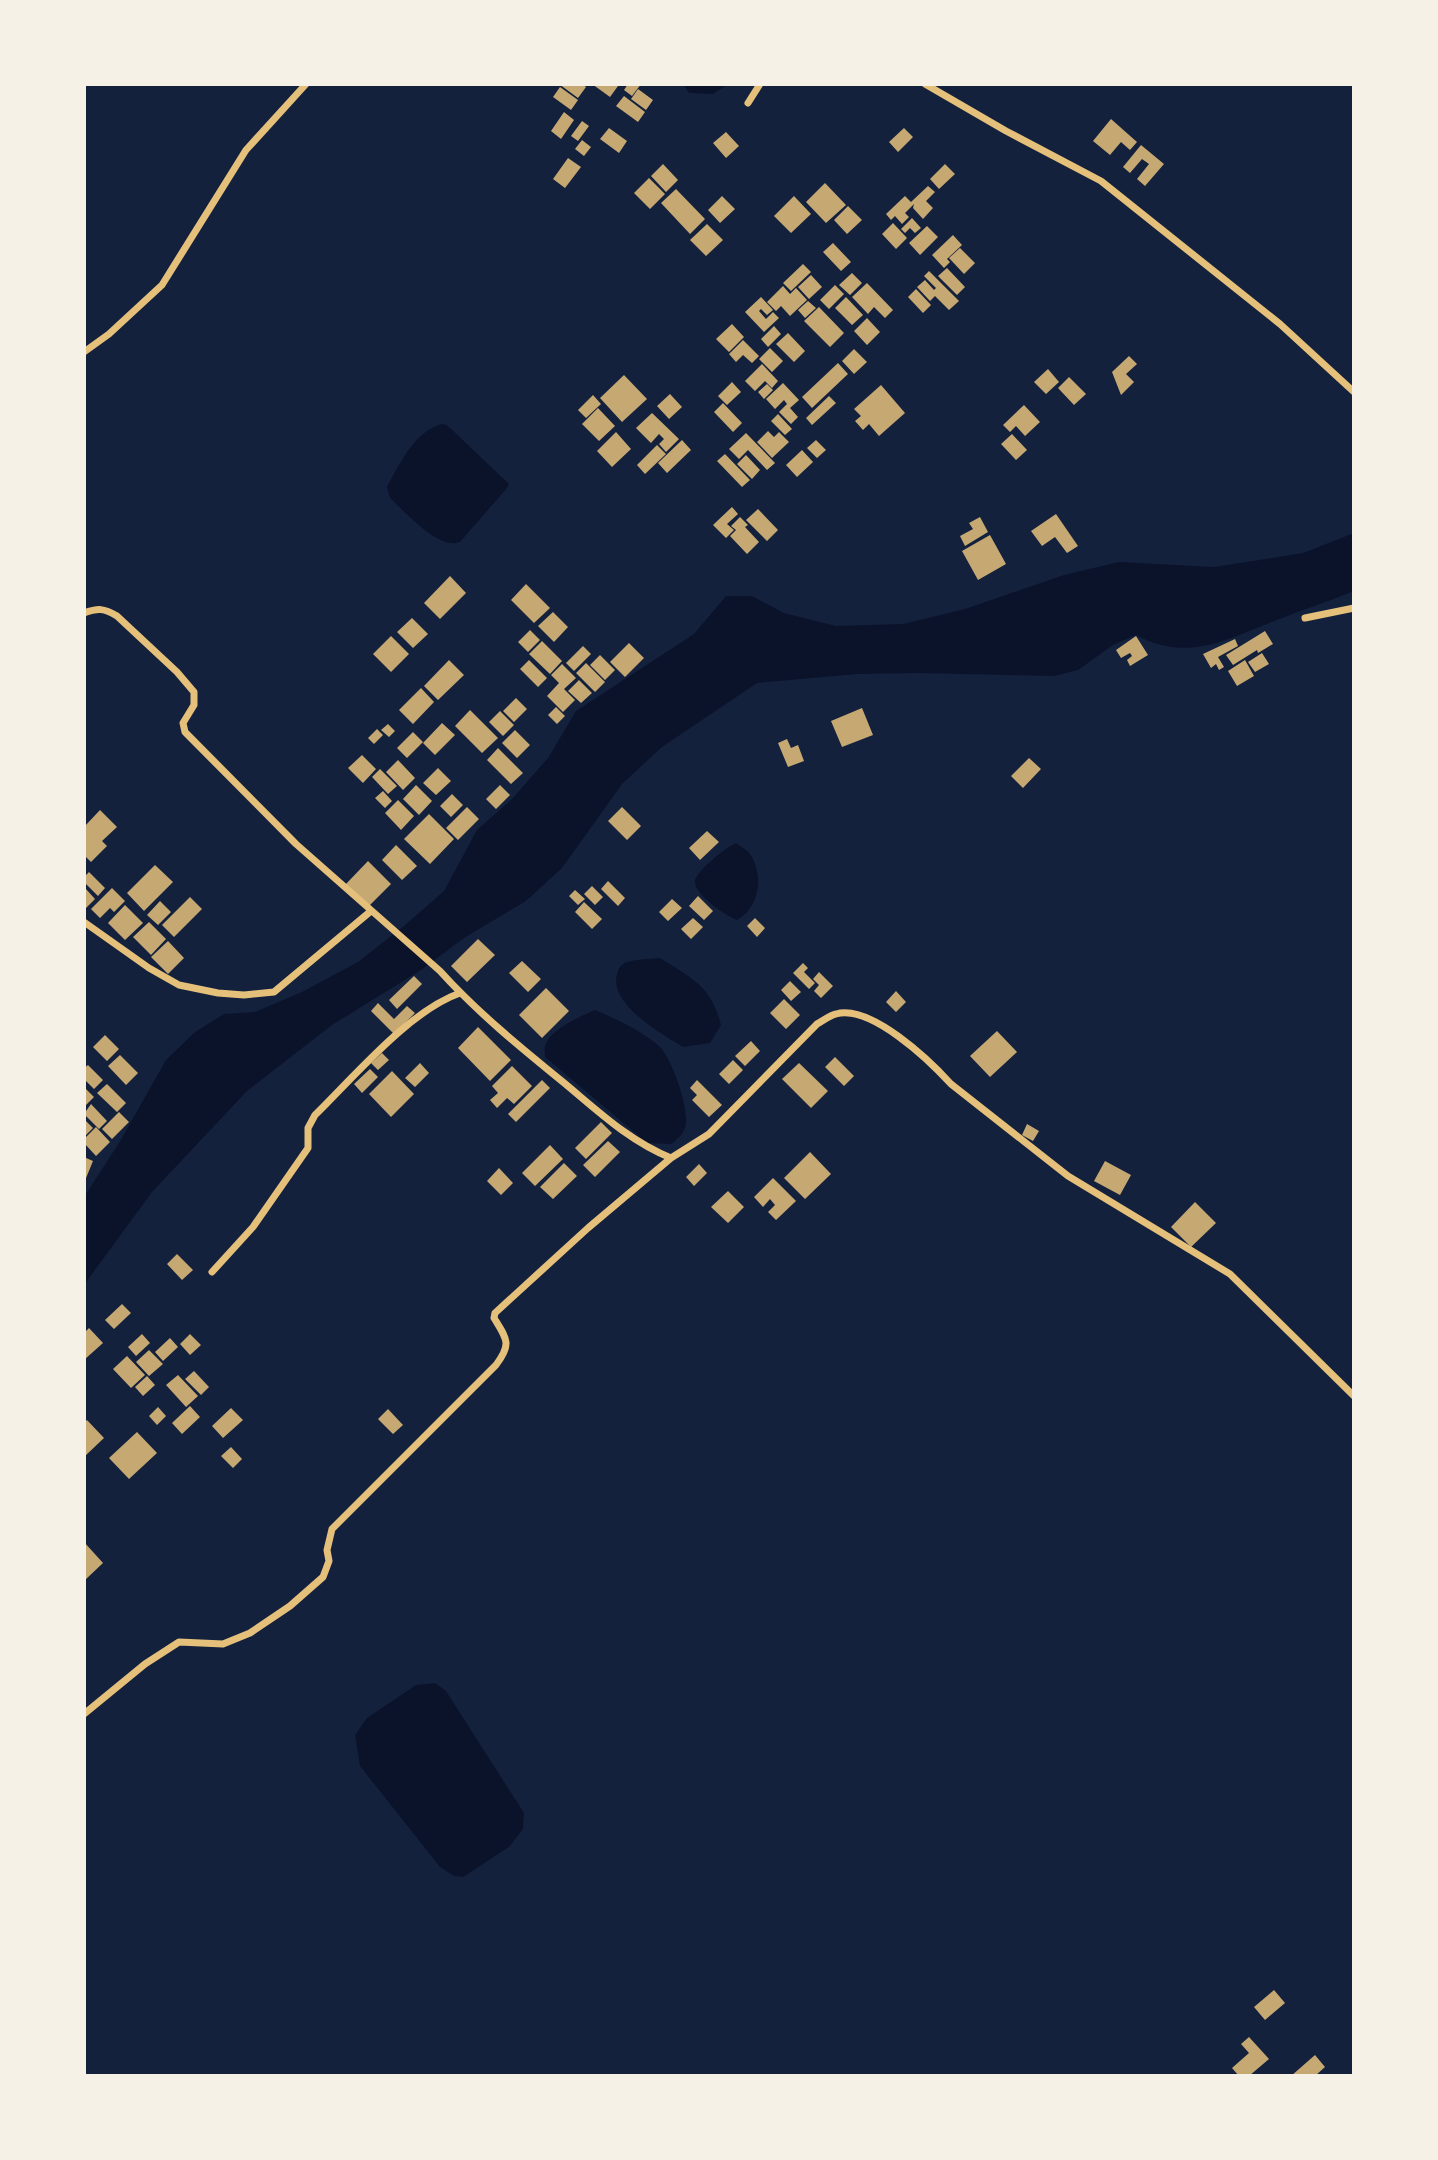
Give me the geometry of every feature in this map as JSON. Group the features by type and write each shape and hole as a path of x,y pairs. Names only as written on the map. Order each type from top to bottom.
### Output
{"street":[{"path":"84,352 162,285 246,150 306,84"},
{"path":"748,103 760,84"},
{"path":"925,84 1101,181 1280,324 1354,392"},
{"path":"84,613 97,608 117,616 177,672 194,692 194,705 183,723 186,732 280,828 440,971 460,993 631,1138 671,1158"},
{"path":"1306,618 1354,608"},
{"path":"84,922 149,968 179,985 244,995 274,992 371,911"},
{"path":"212,1272 253,1227 308,1148 308,1128 315,1115 391,1040 424,1012 443,999 460,993"},
{"path":"84,1714 145,1664 179,1642 223,1644 250,1633 290,1606 323,1577 329,1561 327,1550 332,1529 506,1352 507,1342 494,1318 495,1313 588,1228 671,1158 709,1134 817,1024 838,1013 863,1016 892,1031 936,1067 951,1084 1069,1176 1230,1274 1354,1396"}],"water":[{"path":"683,84 728,84 713,94 689,93"},
{"path":"447,425 509,484 460,542 452,543 433,536 413,520 390,498 387,487 416,441 433,427"},
{"path":"1354,533 1354,591 1221,642 1189,648 1172,647 1136,635 1113,645 1078,670 1054,676 857,674 757,683 662,747 622,784 562,868 526,901 464,938 421,970 332,1025 247,1091 152,1192 84,1285 84,1197 119,1143 166,1060 195,1032 224,1014 255,1012 302,992 358,962 404,926 444,891 477,830 513,798 548,758 576,711 694,634 726,596 752,596 784,613 836,626 903,624 965,609 1064,575 1119,562 1214,567 1303,553"},
{"path":"736,843 750,854 758,881 751,907 737,920 718,909 695,885 695,880 702,870"},
{"path":"660,958 691,978 712,1001 721,1025 710,1043 683,1047 639,1017 621,996 616,985 622,965 631,961"},
{"path":"595,1010 637,1031 665,1053 679,1086 686,1120 683,1133 671,1144 647,1143 545,1057 545,1046 553,1034 566,1024"},
{"path":"435,1683 446,1691 524,1813 523,1829 509,1847 463,1877 454,1876 440,1867 360,1766 355,1735 367,1718 416,1685"}],"building":[{"path":"559,84 582,84 586,87 578,98"},
{"path":"592,84 616,84 618,86 610,97"},
{"path":"628,84 641,84 632,96 624,90"},
{"path":"560,87 578,100 571,110 553,97"},
{"path":"638,89 653,100 646,110 631,99"},
{"path":"624,96 645,112 638,122 616,106"},
{"path":"564,112 574,120 561,139 551,131"},
{"path":"1111,119 1137,142 1130,150 1121,142 1110,155 1093,141"},
{"path":"582,121 589,126 578,141 571,136"},
{"path":"609,128 627,141 619,153 600,139"},
{"path":"904,128 913,137 898,152 889,142"},
{"path":"726,132 739,146 726,158 713,143"},
{"path":"582,140 591,147 584,156 575,149"},
{"path":"1141,145 1164,164 1145,186 1137,179 1149,164 1142,159 1130,173 1123,167"},
{"path":"568,158 581,167 565,188 553,179"},
{"path":"663,164 678,180 666,192 651,176"},
{"path":"945,164 955,174 939,189 930,179"},
{"path":"649,178 665,194 650,209 634,193"},
{"path":"825,183 846,205 826,223 806,202"},
{"path":"928,186 935,192 926,201 933,208 923,219 913,208 914,204 905,213 909,217 902,224 895,216 891,220 886,214 905,196 911,202"},
{"path":"676,189 705,219 690,234 661,203"},
{"path":"722,196 735,209 720,223 708,210"},
{"path":"794,196 811,214 791,233 774,216"},
{"path":"848,206 862,220 847,234 834,220"},
{"path":"912,218 921,228 915,233 910,228 905,233 901,229"},
{"path":"893,223 907,238 896,249 882,234"},
{"path":"707,224 723,240 706,256 690,240"},
{"path":"927,226 938,237 920,255 909,243"},
{"path":"953,235 962,245 947,259 950,262 944,268 932,255"},
{"path":"833,243 851,262 841,271 823,252"},
{"path":"960,248 975,263 964,274 949,258"},
{"path":"803,264 811,272 791,291 783,283"},
{"path":"947,268 965,287 957,295 938,276"},
{"path":"929,271 959,301 949,310 935,296 930,301 917,287 925,280 934,290 936,288 924,276"},
{"path":"852,273 862,283 850,295 839,285"},
{"path":"811,275 822,287 809,299 798,287"},
{"path":"867,283 893,310 885,318 874,307 868,314 852,297"},
{"path":"835,285 844,294 829,309 820,300"},
{"path":"783,286 790,294 796,288 807,300 790,316 781,306 776,311 767,302"},
{"path":"916,289 931,305 923,313 908,297"},
{"path":"761,297 773,310 767,315 761,309 759,311 766,319 773,312 779,318 764,332 745,312"},
{"path":"846,297 863,315 852,325 835,308"},
{"path":"808,301 816,308 805,318 798,310"},
{"path":"819,307 844,333 830,347 804,321"},
{"path":"867,318 880,332 867,345 854,331"},
{"path":"732,324 744,337 729,352 716,339"},
{"path":"774,326 781,334 768,347 761,339"},
{"path":"788,333 805,351 794,362 776,344"},
{"path":"743,340 759,356 752,363 743,355 736,362 729,354"},
{"path":"770,348 783,361 772,372 759,359"},
{"path":"854,349 867,362 854,374 842,361"},
{"path":"1129,356 1137,364 1126,374 1134,382 1121,395 1112,372"},
{"path":"838,363 848,374 812,408 802,397"},
{"path":"762,364 778,381 772,388 765,381 755,391 745,381"},
{"path":"1048,369 1059,382 1046,394 1034,382"},
{"path":"624,375 647,399 622,422 600,398"},
{"path":"1069,377 1086,394 1074,405 1058,388"},
{"path":"732,382 741,392 727,405 718,396"},
{"path":"783,383 799,400 790,408 798,417 791,424 779,412 787,404 784,400 775,409 766,399"},
{"path":"767,384 773,390 764,399 758,392"},
{"path":"881,385 905,413 879,436 869,424 863,430 855,421 861,416 854,409"},
{"path":"670,394 682,407 669,419 657,406"},
{"path":"593,395 601,404 586,418 578,410"},
{"path":"829,396 836,403 812,425 806,418"},
{"path":"723,403 742,423 733,432 714,412"},
{"path":"1024,405 1040,422 1025,436 1016,426 1010,432 1003,425"},
{"path":"598,408 615,426 599,441 582,424"},
{"path":"652,413 679,439 666,452 659,444 664,439 659,434 651,443 636,428"},
{"path":"778,414 792,429 785,435 771,421"},
{"path":"768,431 774,437 779,432 789,442 772,458 757,442"},
{"path":"616,432 631,449 612,467 597,451"},
{"path":"746,433 775,463 767,470 748,450 739,459 729,449"},
{"path":"1012,434 1027,450 1016,460 1001,444"},
{"path":"682,440 691,450 667,473 658,463"},
{"path":"816,440 826,450 817,458 807,448"},
{"path":"657,445 666,454 645,474 637,465"},
{"path":"802,450 813,462 797,477 786,465"},
{"path":"725,454 750,480 742,487 717,461"},
{"path":"746,455 760,470 752,479 737,464"},
{"path":"732,507 738,514 727,524 734,530 726,538 713,525"},
{"path":"758,509 778,530 767,541 746,520"},
{"path":"1056,514 1078,546 1067,553 1055,537 1042,546 1031,531"},
{"path":"740,517 759,542 747,554 730,536 736,530 731,526"},
{"path":"980,517 988,532 965,546 960,536 973,529 969,523"},
{"path":"990,535 1006,564 978,580 962,551"},
{"path":"450,576 466,593 440,619 424,603"},
{"path":"526,584 550,608 534,623 511,600"},
{"path":"553,612 568,627 554,642 538,626"},
{"path":"412,618 428,634 413,648 397,632"},
{"path":"530,630 540,640 528,652 518,642"},
{"path":"1265,631 1273,644 1258,653 1257,650 1233,665 1226,655"},
{"path":"391,636 409,654 391,672 373,654"},
{"path":"1136,636 1148,655 1130,666 1127,660 1132,656 1130,653 1121,658 1116,650"},
{"path":"1235,639 1238,646 1218,657 1224,667 1219,670 1216,664 1211,668 1203,654"},
{"path":"542,641 562,661 550,674 529,654"},
{"path":"629,643 644,658 625,677 610,662"},
{"path":"583,646 591,654 574,671 566,663"},
{"path":"1262,653 1269,664 1255,672 1248,662"},
{"path":"600,655 615,670 605,680 590,665"},
{"path":"449,660 464,675 438,700 424,686"},
{"path":"529,660 547,678 538,687 520,669"},
{"path":"1245,660 1254,676 1237,686 1228,671"},
{"path":"586,663 605,682 595,692 576,673"},
{"path":"562,664 576,678 564,689 575,700 563,712 547,696 559,683 551,675"},
{"path":"579,680 592,693 581,703 568,691"},
{"path":"421,688 434,702 413,724 399,710"},
{"path":"516,698 527,709 514,722 503,711"},
{"path":"556,707 565,716 557,724 548,715"},
{"path":"862,708 873,735 842,747 831,721"},
{"path":"470,710 498,738 482,753 455,726"},
{"path":"500,711 514,725 503,736 489,722"},
{"path":"442,723 455,735 435,755 423,743"},
{"path":"388,724 395,731 389,737 381,730"},
{"path":"377,729 383,735 374,744 368,738"},
{"path":"515,730 530,745 517,758 502,743"},
{"path":"413,732 423,742 407,758 397,748"},
{"path":"787,739 791,748 798,745 804,761 788,767 778,743"},
{"path":"498,748 523,773 511,784 487,760"},
{"path":"362,755 376,769 363,783 348,768"},
{"path":"1029,758 1041,769 1023,788 1011,776"},
{"path":"398,760 415,778 403,790 386,772"},
{"path":"438,768 451,781 436,795 423,783"},
{"path":"380,769 397,786 388,794 372,777"},
{"path":"416,785 432,801 419,815 403,799"},
{"path":"500,785 510,795 496,809 486,799"},
{"path":"383,791 392,801 385,808 375,798"},
{"path":"452,794 463,805 451,817 440,806"},
{"path":"398,800 414,816 401,830 385,813"},
{"path":"467,807 479,819 458,840 446,828"},
{"path":"622,807 641,826 627,840 608,821"},
{"path":"100,810 117,827 102,841 107,846 91,862 84,855 84,827"},
{"path":"429,814 454,839 430,864 404,839"},
{"path":"707,831 719,842 700,860 689,848"},
{"path":"396,845 417,866 402,880 382,860"},
{"path":"368,861 391,884 368,907 345,885"},
{"path":"155,865 173,882 144,911 127,893"},
{"path":"89,872 105,888 98,896 84,882 84,877"},
{"path":"608,881 625,898 618,906 601,889"},
{"path":"592,886 603,897 595,905 584,894"},
{"path":"112,888 125,901 114,912 110,908 100,918 91,909"},
{"path":"86,889 95,899 84,910 84,891"},
{"path":"575,890 585,899 578,905 569,896"},
{"path":"698,896 713,911 704,920 689,906"},
{"path":"190,897 202,909 174,937 162,925"},
{"path":"672,899 682,908 668,921 659,912"},
{"path":"160,901 171,912 158,925 147,915"},
{"path":"584,902 602,919 592,929 575,912"},
{"path":"125,905 143,923 125,940 108,923"},
{"path":"693,918 703,927 691,939 681,929"},
{"path":"755,918 765,928 757,937 747,926"},
{"path":"149,922 166,939 151,955 133,937"},
{"path":"478,939 495,955 467,982 451,966"},
{"path":"168,941 184,958 168,974 151,957"},
{"path":"522,961 541,979 528,992 509,973"},
{"path":"803,963 808,968 804,972 815,983 809,989 793,973"},
{"path":"819,972 833,986 821,998 814,991 819,985 813,979"},
{"path":"414,976 422,984 397,1009 389,1000"},
{"path":"790,981 801,992 791,1001 781,990"},
{"path":"546,988 569,1011 542,1038 519,1015"},
{"path":"896,991 906,1002 896,1012 886,1002"},
{"path":"784,999 800,1015 786,1029 770,1013"},
{"path":"378,1003 394,1019 407,1006 415,1013 394,1034 371,1011"},
{"path":"478,1027 511,1060 490,1081 458,1048"},
{"path":"997,1031 1017,1052 990,1077 970,1056"},
{"path":"105,1035 119,1049 107,1061 93,1047"},
{"path":"751,1041 760,1051 745,1066 735,1056"},
{"path":"382,1053 389,1060 378,1070 371,1063"},
{"path":"120,1055 138,1073 126,1085 108,1066"},
{"path":"835,1057 854,1076 844,1086 825,1067"},
{"path":"733,1060 743,1070 729,1084 719,1074"},
{"path":"420,1063 429,1073 415,1087 405,1078"},
{"path":"799,1063 828,1091 811,1108 782,1079"},
{"path":"88,1065 103,1080 94,1089 84,1079 84,1068"},
{"path":"512,1066 532,1086 514,1104 507,1098 497,1108 490,1100 498,1093 492,1086"},
{"path":"370,1069 378,1077 362,1093 354,1084"},
{"path":"392,1071 414,1094 391,1117 369,1094"},
{"path":"542,1080 550,1088 516,1122 508,1114"},
{"path":"697,1080 722,1105 709,1117 692,1100 697,1095 690,1088"},
{"path":"107,1084 126,1103 117,1112 97,1093"},
{"path":"84,1087 94,1097 84,1107"},
{"path":"91,1104 107,1121 99,1129 84,1114"},
{"path":"119,1112 129,1122 112,1139 102,1129"},
{"path":"84,1119 93,1128 84,1137"},
{"path":"601,1122 612,1133 586,1159 575,1148"},
{"path":"1027,1124 1039,1131 1033,1141 1022,1135"},
{"path":"96,1127 110,1142 96,1156 84,1143 84,1139"},
{"path":"608,1141 620,1152 595,1177 583,1165"},
{"path":"550,1145 563,1159 535,1186 522,1173"},
{"path":"810,1152 831,1174 805,1199 784,1178"},
{"path":"84,1157 93,1161 84,1183"},
{"path":"1105,1161 1131,1175 1120,1195 1094,1181"},
{"path":"564,1163 577,1176 553,1199 540,1187"},
{"path":"699,1164 707,1173 694,1186 686,1177"},
{"path":"499,1168 513,1183 501,1195 487,1181"},
{"path":"773,1178 796,1201 776,1220 768,1212 775,1205 770,1199 763,1207 754,1197"},
{"path":"728,1191 744,1207 728,1223 711,1207"},
{"path":"1195,1202 1216,1223 1191,1247 1171,1227"},
{"path":"177,1254 193,1270 182,1280 167,1264"},
{"path":"122,1304 131,1313 114,1329 105,1320"},
{"path":"89,1328 103,1343 84,1360 84,1333"},
{"path":"142,1334 150,1343 136,1356 128,1347"},
{"path":"190,1334 201,1345 190,1355 180,1344"},
{"path":"170,1338 178,1347 163,1361 155,1352"},
{"path":"149,1350 163,1364 149,1376 136,1362"},
{"path":"127,1356 145,1375 131,1388 113,1369"},
{"path":"194,1371 209,1387 201,1395 185,1379"},
{"path":"178,1375 198,1396 186,1407 166,1385"},
{"path":"147,1376 155,1385 143,1396 135,1387"},
{"path":"190,1406 200,1417 182,1434 172,1423"},
{"path":"158,1407 166,1416 157,1425 149,1416"},
{"path":"231,1408 243,1420 223,1438 212,1426"},
{"path":"388,1409 403,1425 393,1434 378,1419"},
{"path":"87,1420 104,1438 84,1457 84,1423"},
{"path":"137,1432 157,1453 129,1479 109,1458"},
{"path":"231,1447 242,1459 233,1468 221,1456"},
{"path":"84,1542 103,1563 84,1581"},
{"path":"1274,1990 1285,2003 1265,2020 1254,2007"},
{"path":"1249,2037 1269,2059 1249,2076 1239,2076 1232,2068 1249,2053 1241,2044"},
{"path":"1315,2055 1325,2067 1315,2076 1291,2076"}]}
